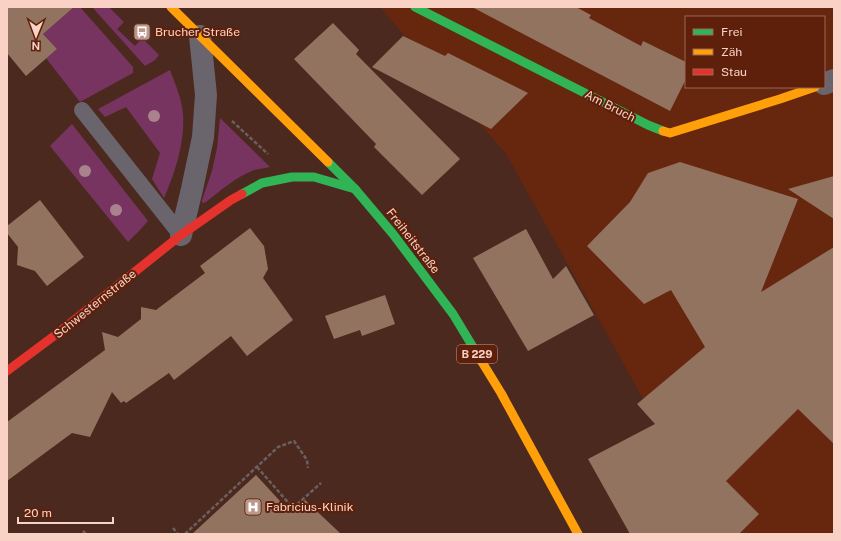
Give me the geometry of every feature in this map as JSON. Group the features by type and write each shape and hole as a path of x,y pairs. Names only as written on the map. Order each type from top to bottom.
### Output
{"street":[{"name":"Freiheitstraße","path":"171,7 355,189 393,234 453,314 501,394 578,534"},
{"name":"Am Bruch","path":"415,7 648,125 670,133 812,88"},
{"path":"181,235 203,137 206,95 200,36"},
{"name":"Schwesternstraße","path":"7,371 58,333 181,235 231,200 262,183 292,177 314,177 355,189"}],"lane":[{"path":"82,110 181,235"}],"path":[{"path":"230,118 269,155"},
{"path":"185,534 278,447 294,441 307,460 308,468"},
{"path":"257,467 293,508 321,483"},
{"path":"172,534 173,528 178,534"},
{"path":"83,531 86,534"}],"shaded area":[{"path":"74,7 80,7 133,67 133,73 80,102 46,58 57,49 43,34"},
{"path":"92,7 109,7 124,22 117,29 135,46 142,38 159,55 155,60 145,66"},
{"path":"380,7 834,7 834,534 719,534 506,154"},
{"path":"170,70 181,103 183,125 181,146 172,178 164,198 152,179 160,153 126,107 105,117 98,109"},
{"path":"220,118 270,167 254,170 241,176 203,203 202,200 212,171 217,148"},
{"path":"72,124 148,221 128,242 50,146"}],"building":[{"path":"7,7 74,7 43,34 57,49 26,76 7,53"},
{"path":"472,7 576,7 591,15 589,18 641,46 643,41 685,62 685,81 670,111"},
{"path":"333,23 359,50 356,54 460,159 422,195 374,147 376,144 294,59"},
{"path":"403,36 445,56 448,53 528,93 491,129 372,67"},
{"path":"680,162 798,199 761,292 834,247 834,444 798,409 726,481 759,514 739,534 630,534 588,459 655,424 637,404 705,347 671,290 644,304 587,246 630,202 648,173"},
{"path":"834,176 834,219 788,189"},
{"path":"40,200 84,257 47,286 35,271 17,265 18,247 7,233 7,226"},
{"path":"250,228 264,246 268,269 263,278 293,320 247,356 231,336 174,380 169,373 126,403 124,401 121,403 112,392 90,437 72,433 7,481 7,422 105,350 102,332 118,337 141,319 141,307 156,310 205,273 200,266"},
{"path":"526,229 553,279 566,266 594,315 528,351 473,258"},
{"path":"385,295 395,324 362,336 360,330 334,339 325,316"},
{"name":"Fabricius-Klinik","path":"256,475 291,513 305,500 341,534 192,534"}],"traffic: fast":[{"path":"415,7 648,125 663,131"},
{"path":"328,162 355,189 393,234 453,314 482,362"},
{"path":"242,194 262,183 292,177 314,177 355,189"}],"traffic: slow":[{"path":"171,7 328,162"},
{"path":"663,131 670,133 812,88"},
{"path":"482,362 501,393 578,534"}],"traffic: jam":[{"path":"7,371 58,333 181,235 242,194"}],"place":[{"name":"Brucher Straße","path":"142,32"},
{"name":"Fabricius-Klinik","path":"253,507"}]}
